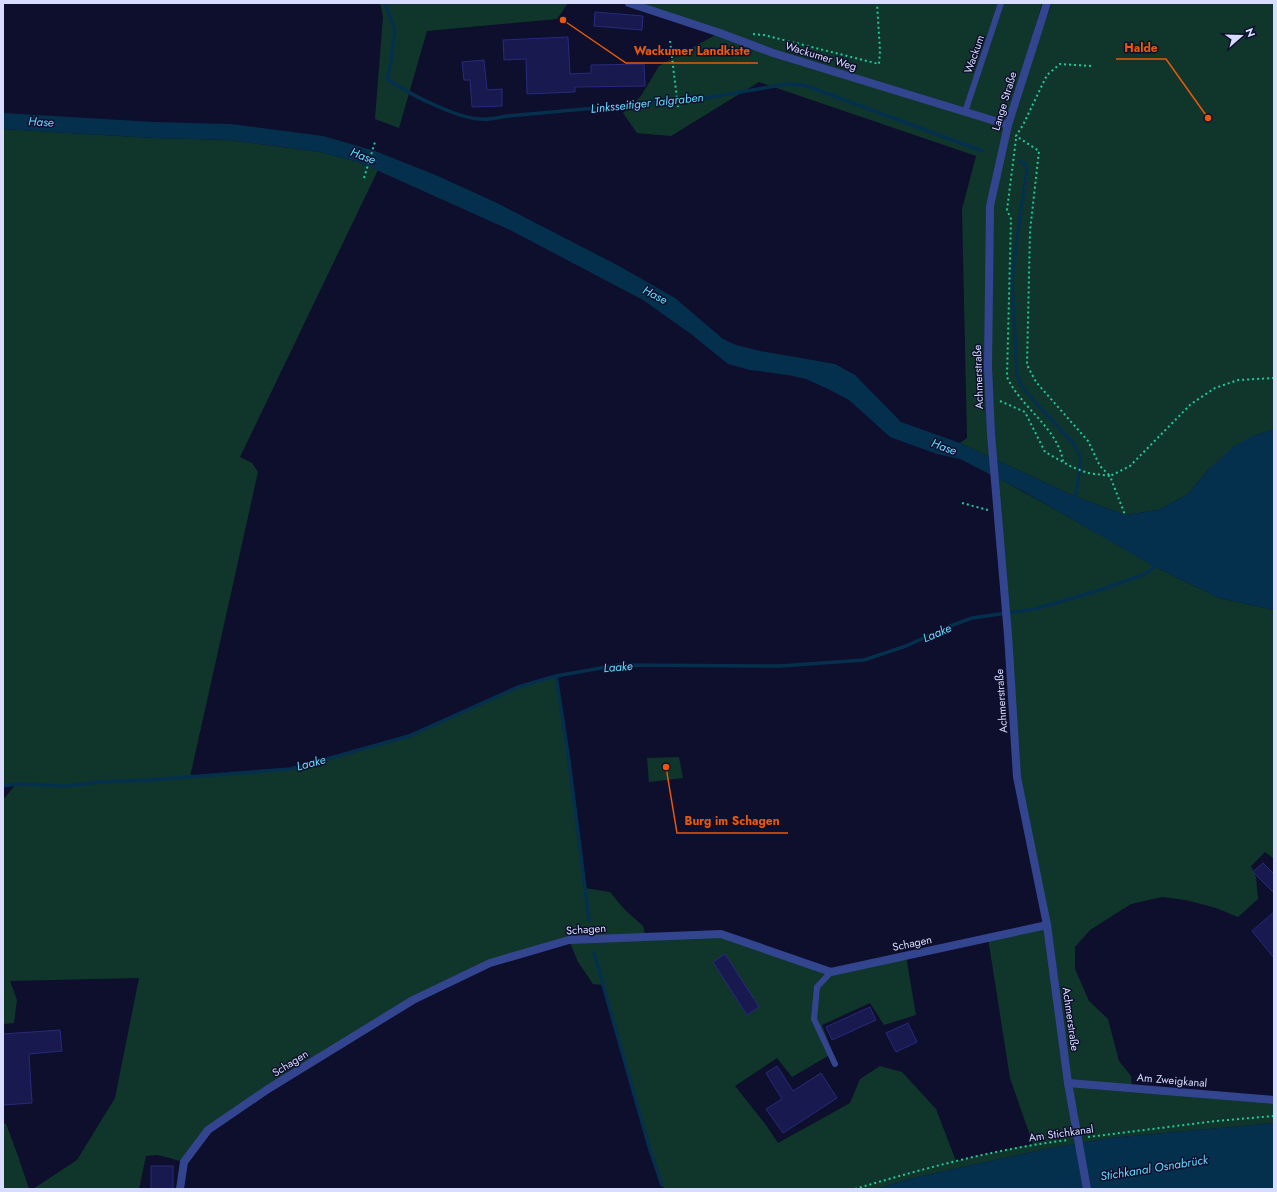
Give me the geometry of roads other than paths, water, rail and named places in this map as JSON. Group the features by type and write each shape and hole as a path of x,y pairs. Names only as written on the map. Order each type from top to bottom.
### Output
{"street":[{"name":"Wackumer Weg","path":"629,3 720,33 773,53 1008,125"},
{"name":"Lange Straße","path":"990,206 1008,125 1047,3"},
{"name":"Achmerstraße","path":"990,206 989,396 1008,635 1017,777 1047,925 1068,1083 1087,1189"},
{"name":"Schagen","path":"180,1189 184,1162 208,1130 268,1089 413,1000 490,963 569,940 721,934 831,972 1047,925"},
{"name":"Am Zweigkanal","path":"1068,1083 1274,1100"}],"lane":[{"name":"Wackum","path":"965,112 1001,3"},
{"path":"831,972 818,987 814,1020 835,1064"}],"water":[{"name":"Hase","path":"3,113 154,122 230,124 323,136 375,151 438,176 499,204 619,266 675,298 723,339 736,345 760,351 835,364 855,375 901,422 960,443 1074,496 1125,515 1158,510 1187,495 1210,468 1234,446 1253,436 1274,429 1274,610 1219,598 1155,567 1021,490 960,459 937,454 890,437 849,400 806,379 750,370 728,364 691,334 643,300 512,231 372,168 354,161 320,152 229,140 153,138 3,129"},
{"name":"Stichkanal Osnabrück","path":"1274,1123 1274,1189 877,1189 913,1178 1046,1149 1110,1138"}],"waterway":[{"name":"Linksseitiger Talgraben","path":"385,3 395,31 387,79 433,104 459,115 471,118 488,119 705,98 787,84 804,85 982,151"},
{"path":"1020,161 1026,164 1027,171 1012,281 1017,375 1021,385 1074,444 1081,458 1075,500"},
{"name":"Laake","path":"3,786 17,784 66,786 101,782 149,780 291,769 409,736 518,687 556,676 618,665 780,666 864,660 906,646 950,626 972,618 1035,609 1103,589 1143,575 1158,565"},
{"path":"556,676 569,761 589,920"},
{"path":"594,953 650,1150 662,1185"}],"place":[{"name":"Wackumer Landkiste","path":"563,20"},
{"name":"Halde","path":"1208,118"},
{"name":"Burg im Schagen","path":"666,767"}]}
